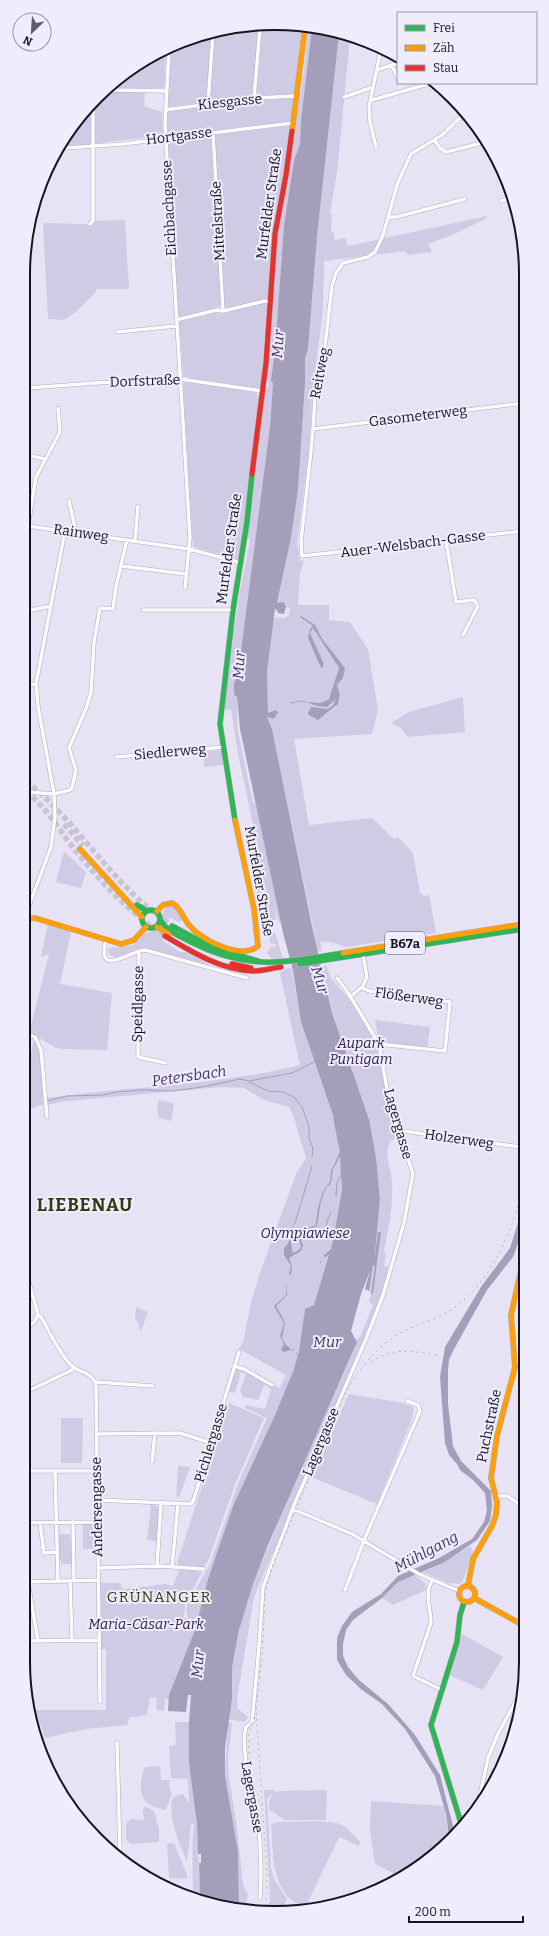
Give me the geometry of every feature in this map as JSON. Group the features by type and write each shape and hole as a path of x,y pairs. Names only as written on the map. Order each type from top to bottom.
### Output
{"main road":[{"name":"Murfelder Straße","path":"156,912 163,905 172,903 178,907 191,928 203,937 245,953 253,951 258,946 254,909 232,804 220,724 233,610 241,563 266,363 275,234 293,123 304,32"},
{"path":"161,921 156,927 151,929 146,927 142,917 81,847 123,892 147,911 151,910 156,912 166,927 183,938 221,956 250,964 270,964"},
{"path":"142,917 147,911"},
{"path":"30,918 35,918 118,943 128,943 137,938 146,927"},
{"name":"B67a","path":"166,936 192,951 220,964 250,971 519,925"},
{"name":"B67a","path":"172,926 196,940 222,952 270,964 284,965"},
{"path":"156,927 193,948 221,960 241,966 264,969"},
{"name":"B67a","path":"329,958 363,955 519,930"},
{"name":"Puchstraße","path":"468,1586 473,1559 495,1521 497,1502 491,1478 499,1425 516,1362 511,1319 519,1284"},
{"path":"464,1602 460,1599 459,1591 463,1586 468,1586 474,1589 474,1598"},
{"path":"464,1602 469,1602 474,1598"},
{"path":"474,1598 519,1623"},
{"path":"460,1821 432,1731 432,1718 457,1642 460,1615 464,1602"}],"street":[{"path":"254,98 260,31"},
{"path":"208,104 212,38"},
{"name":"Eichbachgasse","path":"168,54 165,138 187,478 189,549"},
{"path":"376,147 370,122 369,107 372,100 373,87 380,54"},
{"path":"377,70 397,63"},
{"path":"392,65 397,77"},
{"path":"372,100 427,84"},
{"path":"344,97 373,87"},
{"path":"114,90 166,91"},
{"name":"Kiesgasse","path":"165,110 254,98 296,96"},
{"path":"90,224 93,221 93,111"},
{"name":"Reitweg","path":"302,556 301,541 313,429 314,395 317,382 322,372 332,286 336,274 343,263 368,257 375,252 383,235 398,182 410,154 435,141 461,117"},
{"name":"Hortgasse","path":"65,148 293,123"},
{"name":"Mittelstraße","path":"213,132 223,311"},
{"path":"435,141 440,148 446,152 481,143"},
{"path":"388,216 396,217 465,199"},
{"path":"500,200 507,199"},
{"path":"176,320 217,310 223,311 270,302"},
{"path":"117,332 176,326"},
{"name":"Dorfstraße","path":"30,388 180,379 262,391"},
{"name":"Gasometerweg","path":"313,429 519,404"},
{"path":"30,514 36,477 60,432 58,408"},
{"path":"30,456 45,459"},
{"path":"69,501 76,532"},
{"path":"135,541 138,506"},
{"name":"Rainweg","path":"30,526 189,549 241,563"},
{"path":"30,904 44,868 52,840 55,817 54,794 38,706 36,684 65,531"},
{"name":"Auer-Welsbach-Gasse","path":"302,556 519,531"},
{"path":"30,792 54,794 70,790 72,788 76,770 69,748 87,706 91,692 94,642 100,608 113,609 116,586 127,540"},
{"path":"446,540 456,602 474,600 478,606 463,635"},
{"path":"184,588 189,549"},
{"path":"121,566 186,574"},
{"path":"30,610 51,606"},
{"path":"143,610 233,610"},
{"path":"30,685 36,684"},
{"name":"Siedlerweg","path":"116,757 224,747"},
{"path":"106,940 105,954 111,961 120,960 139,951 145,950 247,978"},
{"name":"Speidlgasse","path":"139,951 137,1059 166,1063"},
{"name":"Flößerweg","path":"363,955 367,976 361,988 370,992 450,1002 445,1051 379,1044"},
{"name":"Lagergasse","path":"260,1898 261,1872 259,1818 247,1782 244,1737 246,1726 252,1722 263,1586 293,1509 380,1303 404,1223 413,1173 397,1130 386,1084 379,1044 350,996 337,978"},
{"path":"350,996 361,988"},
{"path":"30,1034 35,1036 40,1046 47,1117"},
{"name":"Holzerweg","path":"397,1130 472,1142 519,1147"},
{"path":"30,1284 37,1306 38,1315 35,1321 30,1326"},
{"path":"38,1315 41,1317 68,1361 74,1367 89,1375 96,1382 153,1386"},
{"name":"Pichlergasse","path":"98,1500 161,1504 190,1504 193,1502 239,1352"},
{"path":"234,1366 244,1369 272,1385"},
{"path":"30,1390 72,1370 74,1367"},
{"name":"Andersengasse","path":"96,1382 98,1640 100,1702"},
{"path":"345,1590 420,1411 418,1405 407,1402"},
{"path":"152,1462 156,1432"},
{"path":"97,1434 156,1432 180,1433 211,1443"},
{"path":"30,1471 97,1471"},
{"path":"55,1471 58,1581"},
{"path":"496,1496 507,1496 519,1504"},
{"path":"157,1566 161,1504"},
{"path":"172,1566 178,1504"},
{"path":"293,1509 352,1534 432,1581 459,1591"},
{"path":"30,1523 56,1521 98,1522"},
{"path":"40,1522 44,1553 57,1552"},
{"path":"72,1641 73,1522"},
{"path":"98,1568 172,1566 204,1569"},
{"path":"30,1582 98,1580"},
{"path":"432,1581 428,1595 431,1623 412,1676 442,1690"},
{"path":"30,1589 38,1641"},
{"path":"30,1642 98,1640"},
{"path":"480,1793 488,1758 498,1734 515,1701"},
{"path":"117,1742 120,1850"}],"green space":[{"path":"258,31 253,96 251,98 211,102 214,37 243,32"},
{"path":"262,31 302,32 294,93 292,95 260,95 257,91"},
{"path":"308,32 311,33 301,120 300,144 294,160 284,225 270,426 238,674 237,726 253,803 256,802 281,923 278,920 275,910 276,920 272,920 268,926 263,929 258,900 261,899 258,897 250,848 253,824 238,754 231,709 225,710 225,700 238,602 250,538 247,538 255,454 264,391 269,385 268,380 266,380 277,236 304,71"},
{"path":"211,38 206,102 169,107 167,105 171,53"},
{"path":"339,38 350,42 337,173 330,213 332,214 331,233 334,232 334,240 345,238 348,246 487,216 487,218 452,235 428,244 432,252 408,255 405,251 324,261 323,310 312,398 310,444 297,543 300,560 304,561 300,574 298,605 329,605 329,620 350,622 368,649 378,710 372,734 294,739 309,825 372,818 394,839 398,837 413,853 420,892 423,896 429,895 436,933 346,947 335,943 320,941 322,951 318,951 272,729 267,717 274,719 278,715 268,714 267,671 272,620 277,617 284,618 289,616 290,608 286,607 284,602 277,604 291,538 298,490 305,384 305,359 308,349 317,237","holes":["313,627 320,633 323,640 345,668 343,678 337,685 340,694 336,707 325,715 315,708 328,709 336,701 335,699 318,706 329,699 339,668 313,628 310,633 310,629","310,633 324,664 324,668 320,667"]},
{"path":"166,55 164,88 117,88 139,71"},
{"path":"114,90 145,91 144,106 162,112 163,134 161,136 95,142 95,109"},
{"path":"291,98 294,100 291,120 288,122 168,134 168,111 231,103"},
{"path":"91,113 92,144 68,147 67,145 71,139"},
{"path":"289,126 291,127 273,233 268,299 227,309 225,307 214,135"},
{"path":"209,135 211,138 221,305 219,307 180,317 178,315 168,142 170,140"},
{"path":"125,220 129,289 96,289 96,292 76,312 64,320 48,319 43,223 88,224 89,221"},
{"path":"265,303 267,305 261,386 258,388 184,377 179,323 181,321"},
{"path":"186,382 254,392 259,397 240,560 193,547 183,384"},
{"path":"463,697 465,732 408,737 401,728 391,723 409,712"},
{"path":"222,750 224,765 204,767 204,752"},
{"path":"64,851 86,872 81,888 56,882"},
{"path":"172,906 177,910 183,920 179,922 170,918 165,925 162,919 162,914 166,907"},
{"path":"48,924 71,931 60,984 112,993 107,1050 56,1048 41,1039 38,1040 35,1035 30,1033 49,954 41,957"},
{"path":"158,930 166,934 162,940 180,952 186,952 210,965 144,948 137,949 117,958 110,955 108,950 110,948 133,945 146,933"},
{"path":"269,931 275,933 283,958 272,959 267,953 271,947 276,946 276,944 270,943"},
{"name":"Aupark Puntigam","path":"326,965 331,978 352,1003 377,1046 396,1138 388,1145 387,1150 392,1178 392,1200 388,1234 384,1250 386,1255 384,1266 388,1267 382,1295 254,1597 237,1698 238,1709 248,1717 245,1722 228,1719 232,1699 232,1668 241,1622 253,1584 298,1474 351,1357 356,1341 361,1335 373,1305 369,1302 371,1292 369,1291 380,1199 376,1157 369,1119 332,1013 322,966"},
{"name":"Olympiawiese","path":"292,968 301,1022 334,1118 340,1150 342,1190 331,1249 325,1254 326,1255 329,1253 314,1305 305,1310 299,1351 294,1369 275,1415 233,1506 208,1579 197,1623 190,1621 188,1618 186,1610 188,1603 210,1564 239,1481 267,1418 245,1408 246,1405 265,1409 271,1389 265,1384 258,1400 243,1397 240,1391 246,1374 241,1372 235,1393 229,1391 235,1368 237,1367 280,1388 286,1375 245,1352 238,1350 243,1342 252,1298 261,1270 296,1174 306,1158 294,1118 289,1107 264,1100 244,1088 222,1087 66,1101 47,1105 46,1098 205,1082 268,1072 300,1065 280,973 285,969"},
{"path":"375,1020 430,1027 427,1050 379,1044"},
{"path":"34,1038 40,1049 44,1104 30,1109 30,1058"},
{"path":"159,1100 174,1103 171,1121 159,1118 157,1108"},
{"path":"136,1307 148,1312 141,1331 135,1317"},
{"path":"349,1394 404,1403 414,1409 412,1419 377,1504 311,1477"},
{"path":"229,1403 264,1418 236,1482 208,1561 203,1568 179,1565 177,1563"},
{"path":"61,1418 83,1418 82,1463 61,1463"},
{"path":"178,1466 190,1467 179,1498 176,1494"},
{"path":"151,1504 159,1507 157,1541 147,1540"},
{"path":"86,1523 95,1524 95,1549 83,1549 83,1525"},
{"path":"57,1534 70,1534 72,1564 61,1564 61,1560 58,1560"},
{"path":"470,1546 473,1551 463,1581 460,1584 448,1583 423,1572 445,1562"},
{"name":"Maria-Cäsar-Park","path":"180,1568 202,1572 185,1604 184,1618 187,1618 189,1625 195,1630 169,1699 165,1699 164,1711 156,1710 157,1698 150,1697 147,1715 130,1717 127,1725 85,1729 45,1738 40,1723 37,1719 35,1710 106,1710 106,1649 99,1649 98,1583 120,1583 123,1589 166,1584 173,1586"},
{"path":"414,1575 425,1583 426,1590 393,1605 382,1598 398,1582"},
{"path":"462,1634 503,1657 483,1690 450,1675"},
{"path":"175,1722 189,1722 189,1764 197,1824 200,1894 193,1892 192,1851 194,1824 191,1824 187,1862 173,1823 171,1807 172,1798 183,1794 189,1803 188,1779 171,1778 169,1746 176,1745"},
{"path":"228,1722 232,1723 228,1757 229,1778 237,1827 243,1885 248,1895 246,1904 239,1903 238,1851 225,1776"},
{"path":"160,1766 161,1780 172,1780 169,1782 170,1791 172,1793 166,1810 150,1805 142,1796 141,1789 142,1775 145,1767"},
{"path":"264,1790 276,1790 267,1799 271,1868 274,1879 287,1899 283,1905 274,1906 268,1906 270,1899"},
{"path":"327,1790 326,1820 285,1820 272,1811 269,1811 269,1801 273,1793 278,1791"},
{"path":"371,1801 444,1806 448,1833 436,1845 410,1865 395,1874 375,1864 370,1830"},
{"path":"145,1806 154,1811 159,1828 159,1842 131,1844 126,1840 126,1824 130,1819 144,1820 143,1811"},
{"path":"315,1821 336,1823 349,1830 360,1842 359,1846 339,1837 307,1904 298,1905 288,1897 278,1880 274,1862 271,1824 279,1822"},
{"path":"174,1843 187,1874 187,1879 169,1878 167,1844"}],"water":[{"name":"Mur","path":"311,33 339,38 317,237 308,349 305,359 305,384 298,490 291,538 277,603 284,602 286,607 284,614 278,613 275,609 267,671 268,713 276,710 278,713 274,719 267,717 272,729 312,926 332,1013 369,1119 376,1157 380,1199 374,1263 378,1232 381,1232 373,1293 371,1294 375,1266 373,1265 369,1291 365,1289 370,1271 361,1294 351,1331 357,1342 268,1545 253,1584 239,1630 232,1668 232,1699 225,1748 225,1776 238,1851 239,1903 200,1894 199,1863 201,1863 201,1854 198,1854 197,1824 189,1764 189,1722 191,1695 188,1695 186,1712 168,1711 169,1695 195,1630 208,1579 233,1506 275,1415 294,1369 299,1351 305,1309 314,1305 329,1254 326,1257 323,1256 331,1249 342,1190 340,1156 333,1169 331,1183 326,1188 321,1201 317,1226 302,1232 301,1241 303,1245 301,1251 289,1258 292,1266 291,1275 289,1274 291,1266 284,1255 284,1248 289,1242 293,1225 295,1222 291,1238 293,1253 301,1247 299,1240 301,1231 316,1225 321,1196 327,1186 330,1182 331,1171 340,1152 334,1118 301,1022 293,970 283,933 240,729 237,696 235,696 234,692 234,683 238,674 270,426 273,383 271,381 275,351 284,225 294,160 300,144 301,120"},
{"path":"301,616 315,625 323,640 345,668 343,678 337,685 340,694 338,704 318,720 309,715 308,713 311,707 328,709 333,705 336,699 327,707 305,702 321,703 329,699 339,668 313,628 310,633 324,664 323,668 321,668 308,638 310,629 313,626 300,617"},
{"path":"519,1220 519,1240 513,1257 487,1290 454,1349 449,1360 448,1370 448,1404 453,1446 461,1461 491,1491 492,1507 490,1521 477,1540 445,1562 398,1582 382,1598 353,1620 346,1630 343,1644 343,1656 348,1667 359,1680 388,1704 415,1735 440,1775 453,1828 449,1832 446,1814 435,1776 405,1729 382,1704 362,1690 346,1675 337,1660 337,1638 342,1626 352,1612 381,1594 398,1576 439,1558 472,1539 484,1522 487,1510 485,1493 473,1480 460,1470 449,1455 445,1443 440,1377 445,1347 481,1287 510,1248"},
{"path":"287,1282 287,1295 276,1306 285,1322 282,1338 286,1345 290,1348 290,1350 284,1352 281,1350 284,1344 280,1336 284,1323 274,1306 286,1295"}],"waterway":[{"path":"291,703 300,701 306,702"},
{"name":"Petersbach","path":"47,1101 67,1096 103,1095 142,1090 173,1091 240,1079 249,1081 292,1073 314,1062"},
{"path":"249,1082 268,1091 284,1092 295,1098 302,1107 309,1126 309,1138 313,1149 312,1157"},
{"path":"295,1223 312,1166"},
{"path":"336,1196 337,1183 342,1173"},
{"path":"326,1233 327,1221 331,1212"},
{"path":"296,1353 299,1356"}],"tunnel":[{"path":"30,785 63,816 132,893 151,911 172,926"},
{"path":"30,794 46,811 75,850 106,886 140,918 165,936"},
{"path":"64,824 83,846"}],"railway":[{"path":"265,1905 267,1895 267,1874 256,1711 263,1646 265,1595 271,1569 341,1403 352,1382 376,1352 394,1337 404,1331 448,1312 467,1298 478,1285 497,1256 512,1224 519,1202"},
{"path":"371,1362 387,1354 403,1351 437,1355"},
{"path":"254,1717 249,1732 250,1759 255,1791 262,1806"}],"traffic: fast":[{"path":"235,820 220,724 233,610 247,522 252,474"},
{"path":"137,905 147,911"},
{"path":"147,910 155,910 160,915 160,919 158,926 155,928 147,928 142,923 142,915 147,910"},
{"path":"161,921 171,931 191,942 211,951 248,961 284,962 343,953"},
{"path":"172,926 213,948 258,961"},
{"path":"300,964 519,930"},
{"path":"460,1820 431,1725 457,1642 460,1615 464,1602"}],"traffic: slow":[{"path":"292,131 305,32"},
{"path":"157,911 163,905 172,903 178,908 191,927 204,938 213,943 233,950 242,951 251,950 258,946 254,909 235,820"},
{"path":"80,849 142,917"},
{"path":"30,918 35,918 121,944 134,940 146,927"},
{"path":"343,953 519,925"},
{"path":"157,927 169,934"},
{"path":"468,1586 473,1559 492,1526 496,1515 497,1502 491,1478 497,1436 515,1367 511,1315 519,1279"},
{"path":"464,1586 470,1586 475,1591 475,1594 473,1600 470,1602 464,1602 459,1597 459,1591 464,1586"},
{"path":"474,1598 519,1623"}],"traffic: jam":[{"path":"252,474 266,363 275,234 286,175 292,131"},
{"path":"165,936 218,964 241,970 253,971 281,967"},
{"path":"232,964 251,968"}],"district":[{"name":"LIEBENAU","path":"85,1205"},
{"name":"GRÜNANGER","path":"159,1597"}],"water label":[{"name":"Mühlgang","path":"426,1552"}]}
